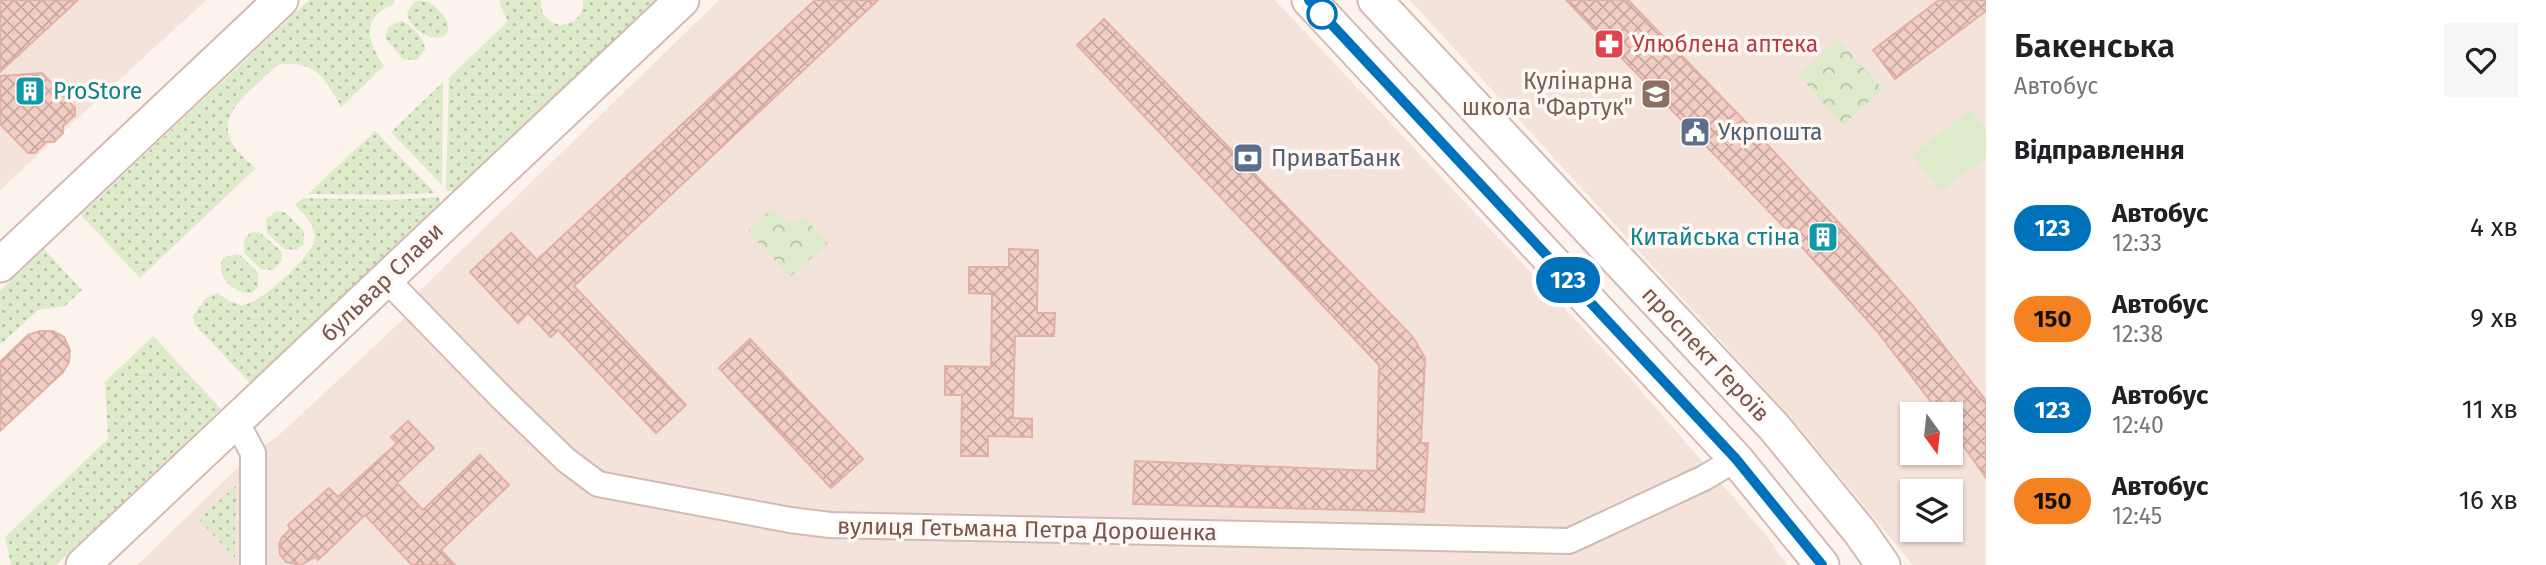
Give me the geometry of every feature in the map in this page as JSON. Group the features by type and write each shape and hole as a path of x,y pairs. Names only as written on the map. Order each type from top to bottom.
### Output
{"main road":[{"path":"0,265 281,0"},
{"name":"бульвар Слави","path":"83,565 682,0"},
{"path":"1309,0 1736,459 1822,565"},
{"name":"проспект Героїв","path":"1375,0 1774,427 1860,532 1882,565"}],"street":[{"name":"вулиця Гетьмана Петра Дорошенка","path":"386,279 566,460 598,484 790,520 830,525 1569,541 1704,478 1736,459"},
{"path":"236,421 253,453 253,565"}],"shaded area":[{"path":"0,0 206,0 0,190"},
{"path":"719,0 1275,0 1630,378 1766,535 1787,565 137,565 253,453 278,436 408,315 408,302"},
{"path":"1410,0 1986,0 1986,565 1913,565 1793,420"}],"green space":[{"path":"309,0 395,0 393,5 375,17 371,24 371,40 384,66 341,107 324,80 310,68 290,64 277,65 239,102 228,125 230,138 239,152 256,168 140,278 81,215"},
{"path":"500,0 541,0 545,17 561,25 578,17 583,0 656,0 453,192 446,190 449,78 508,21"},
{"path":"415,1 428,1 441,13 447,21 446,35 432,37 416,29 407,12"},
{"path":"401,21 413,29 423,41 425,50 417,60 403,59 385,38 389,26"},
{"path":"1838,39 1883,89 1843,125 1798,75"},
{"path":"443,82 442,185 391,132"},
{"path":"1970,110 1986,130 1986,157 1941,191 1912,155"},
{"path":"375,131 435,193 308,194"},
{"path":"439,197 440,203 250,383 195,325 193,315 206,298 217,293 241,305 249,303 285,278 306,255 315,237 311,223 295,205 303,198 391,200"},
{"path":"771,209 786,222 806,219 828,243 790,277 748,231"},
{"path":"277,211 286,213 304,231 304,244 297,250 284,249 267,233 266,219"},
{"path":"259,232 281,251 282,260 274,270 261,269 244,253 244,240 250,233"},
{"path":"44,249 82,290 65,306 38,310 0,345 0,291"},
{"path":"236,254 258,273 258,287 252,293 239,291 223,277 223,258"},
{"path":"153,336 221,409 56,565 11,565 5,537 108,439 105,382"},
{"path":"236,486 235,558 198,519"}],"building":[{"path":"0,0 78,0 0,72"},
{"path":"815,0 878,0 574,286 686,405 656,433 558,330 551,337 528,313 518,323 470,272 511,233 537,260"},
{"name":"Китайська стіна","path":"1566,0 1628,0 1765,142 1863,249 1913,306 1986,401 1986,478 1964,447 1964,402 1931,402 1877,331 1783,226"},
{"path":"1939,0 1986,0 1986,11 1895,79 1873,50"},
{"path":"1104,19 1413,337 1425,358 1421,443 1428,443 1424,512 1133,504 1135,461 1377,471 1379,365 1077,45"},
{"name":"ProStore","path":"42,73 75,108 75,115 63,126 63,133 54,142 46,142 35,153 28,153 0,124 0,76"},
{"path":"1009,249 1038,250 1037,313 1055,313 1054,336 1015,336 1013,418 1032,419 1032,437 988,436 988,456 961,456 962,395 945,395 945,366 991,367 992,294 969,293 969,267 1009,267"},
{"path":"53,331 64,337 70,350 69,362 63,372 0,431 0,362 28,335"},
{"path":"750,339 863,459 831,488 719,368"},
{"path":"408,421 434,448 397,483 423,510 480,455 509,485 441,550 455,565 412,565 365,515 318,560 315,557 301,565 286,562 280,554 279,545 282,537 290,530 288,525 329,488 338,497 397,443 391,437"}],"bus line":[{"name":"123","path":"1309,0 1736,459 1822,565"}],"place":[{"name":"Улюблена аптека","path":"1609,44"},
{"name":"ProStore","path":"30,91"},
{"name":"Кулінарна школа \"Фартук\"","path":"1656,94"},
{"name":"Укрпошта","path":"1695,132"},
{"name":"ПриватБанк","path":"1248,158"},
{"name":"Китайська стіна","path":"1823,237"}]}
